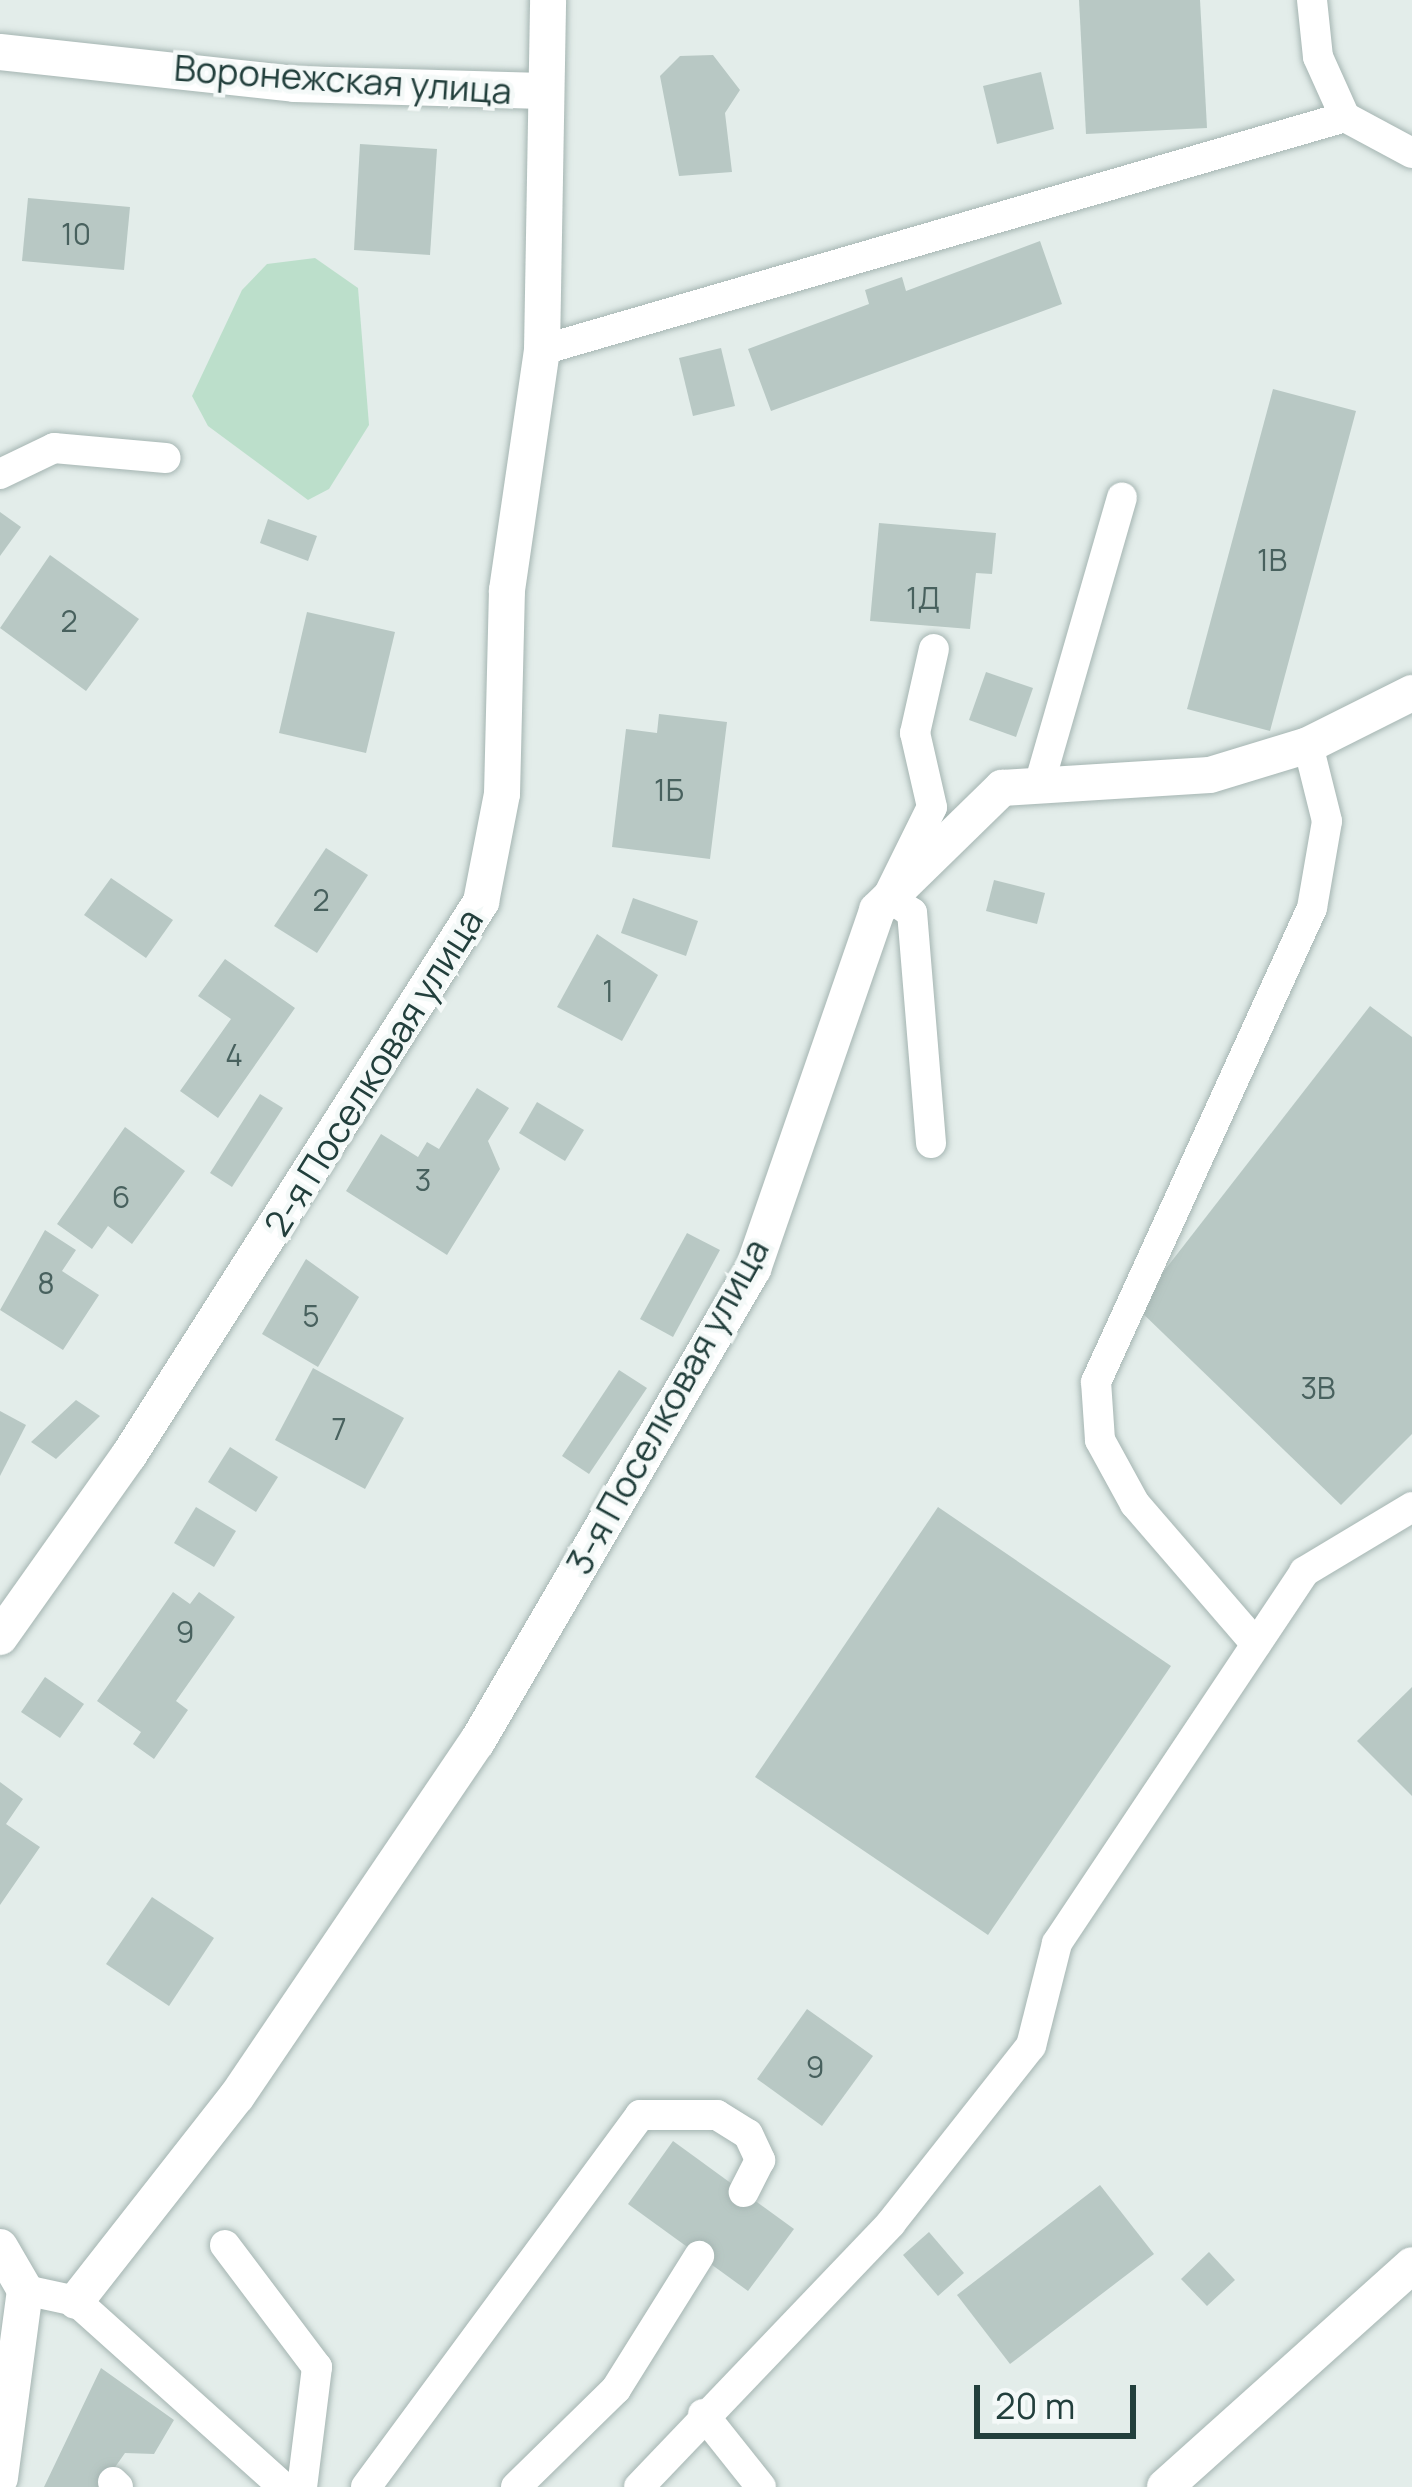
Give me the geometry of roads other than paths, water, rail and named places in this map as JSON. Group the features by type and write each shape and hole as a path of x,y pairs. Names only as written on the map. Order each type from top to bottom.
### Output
{"street":[{"name":"2-я Поселковая улица","path":"0,1637 481,902 502,794 507,590 542,350 548,0"},
{"name":"Воронежская улица","path":"0,52 294,84 544,92"},
{"name":"3-я Поселковая улица","path":"76,2301 237,2096 477,1742 753,1269 867,925 888,896 1002,788 1042,778 1210,775 1308,745 1412,693"},
{"path":"0,2247 25,2290 0,2478"},
{"path":"1165,2487 1412,2264"}],"lane":[{"path":"1312,0 1318,57 1346,117 1412,153"},
{"path":"542,350 1346,117"},
{"path":"0,474 54,448 166,458"},
{"path":"1042,778 1122,497"},
{"path":"932,1143 912,913 888,896 932,807 915,734 934,649"},
{"path":"1256,1643 1135,1504 1100,1441 1096,1382 1312,908 1327,821 1308,745"},
{"path":"639,2487 892,2223 1031,2046 1057,1943 1304,1572 1412,1507"},
{"path":"366,2487 640,2115 717,2115 748,2134 760,2161 744,2192"},
{"path":"225,2245 317,2368 302,2487"},
{"path":"516,2487 616,2389 699,2256"},
{"path":"25,2290 76,2301 283,2487"},
{"path":"704,2414 761,2487"}]}
